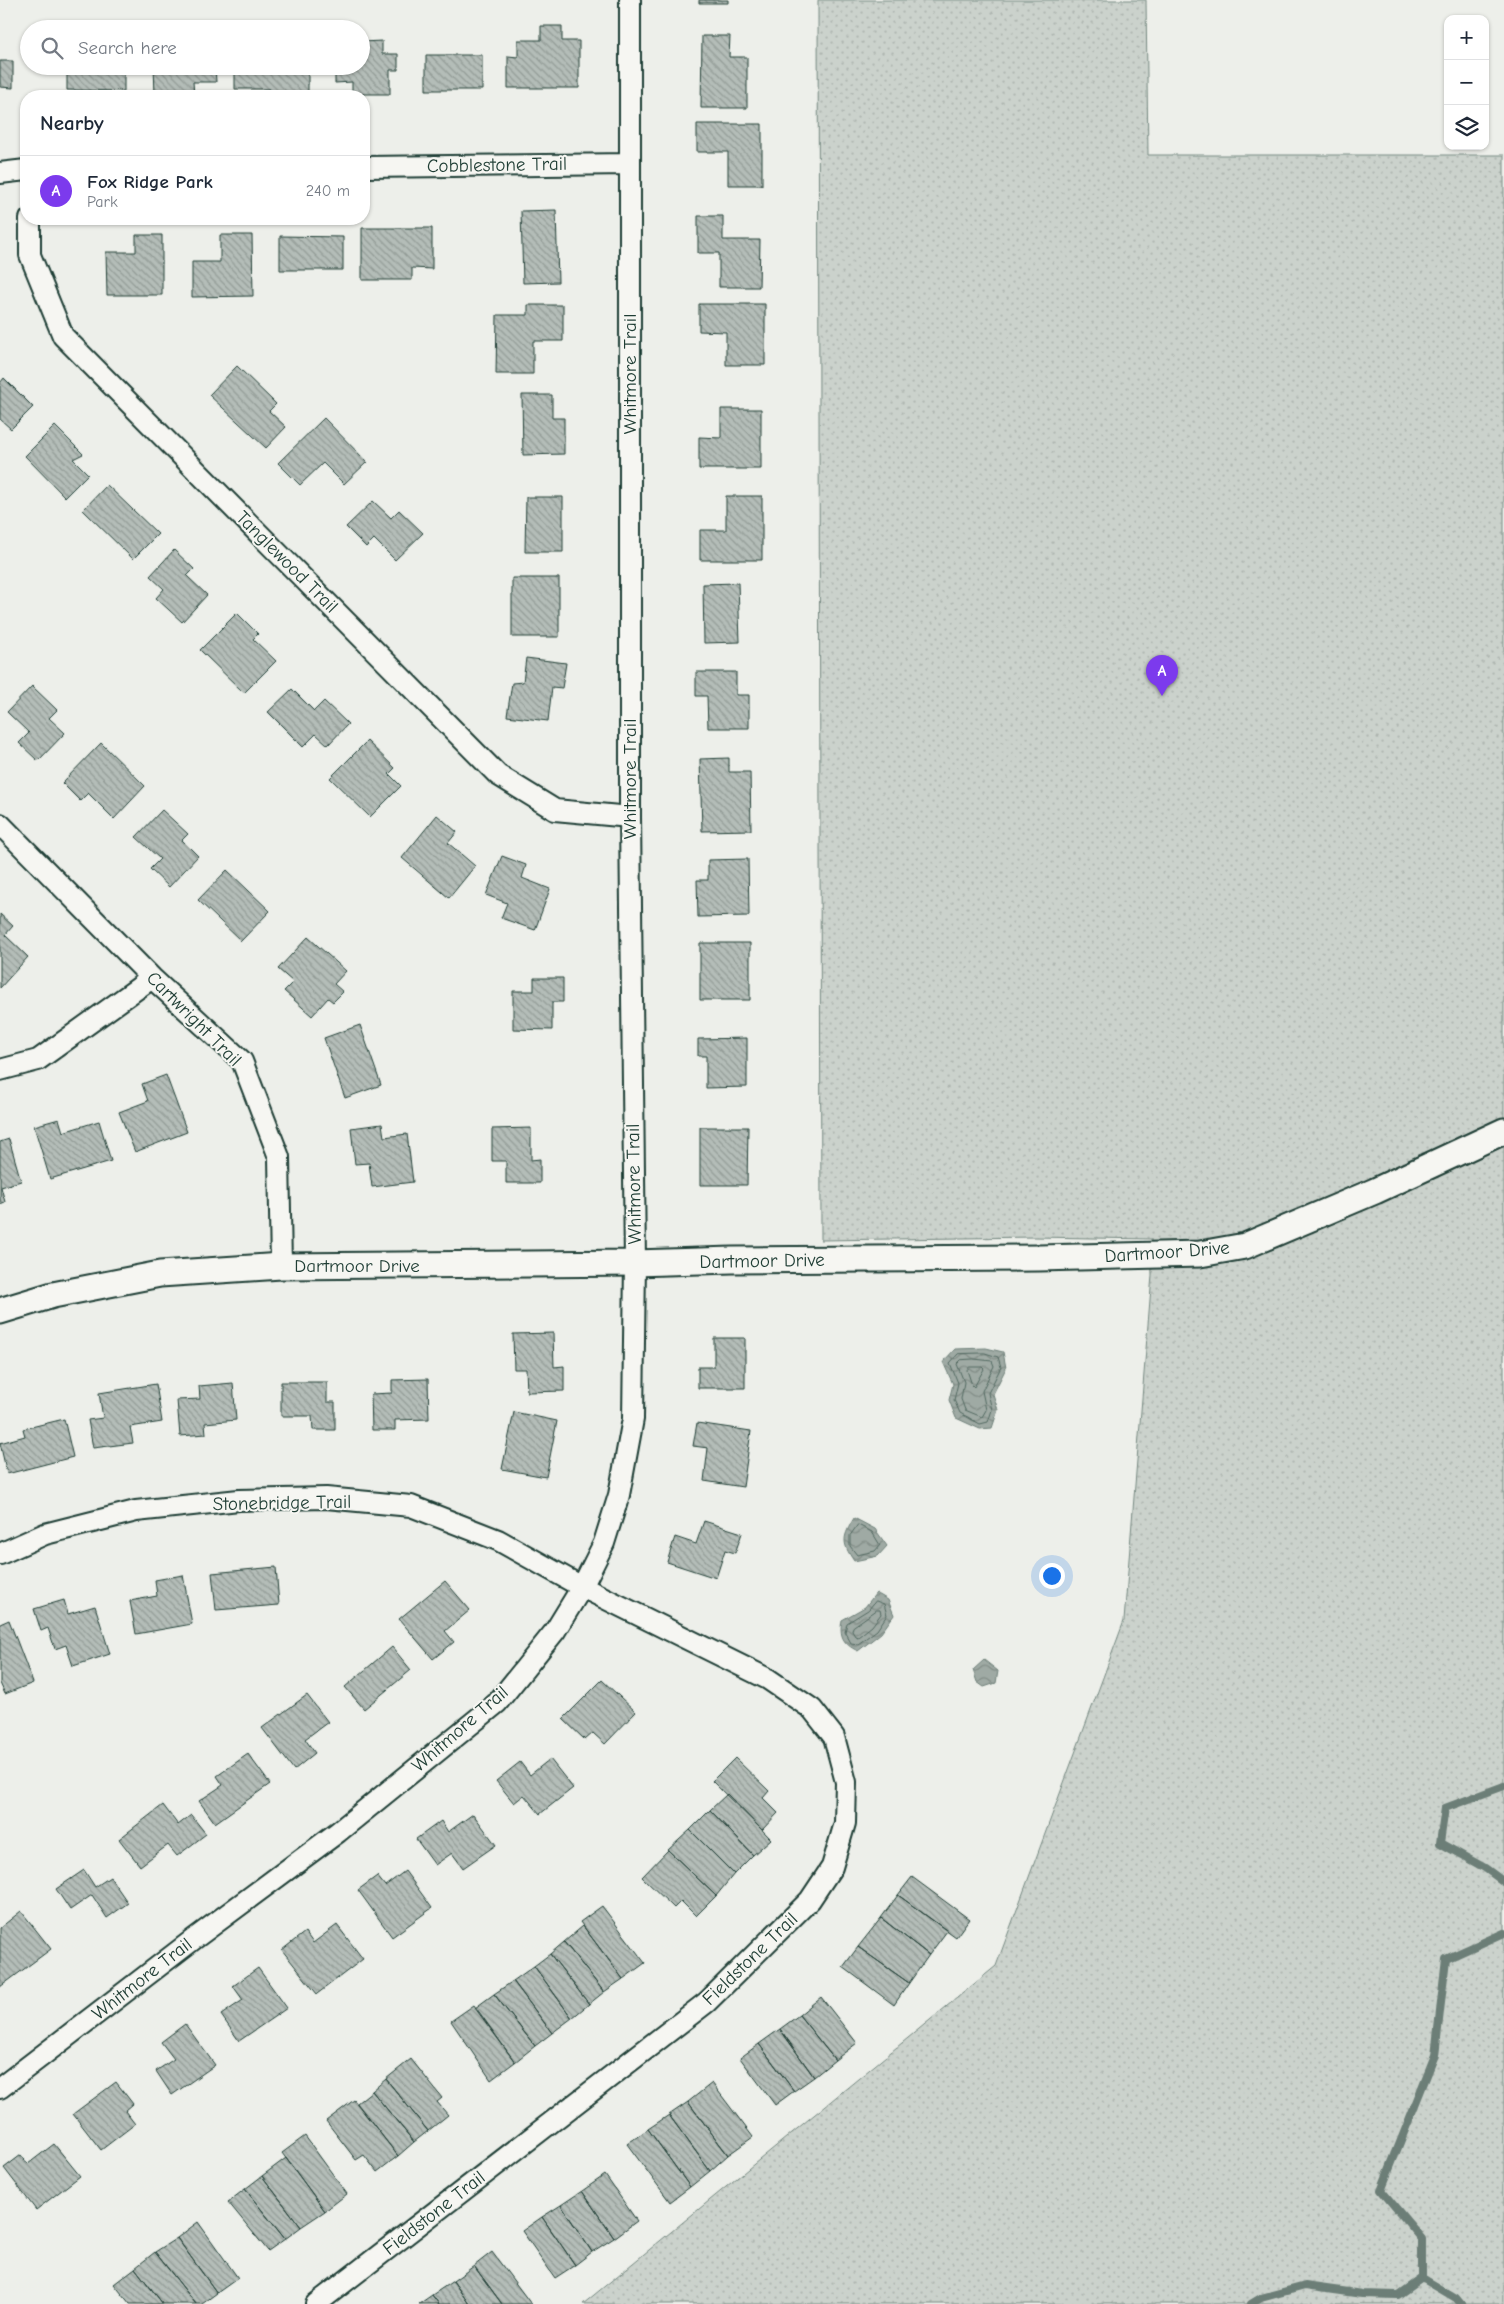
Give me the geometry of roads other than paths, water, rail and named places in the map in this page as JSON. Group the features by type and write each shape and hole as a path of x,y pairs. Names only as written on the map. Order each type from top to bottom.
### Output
{"street":[{"name":"Whitmore Trail","path":"0,2088 194,1939 338,1832 497,1702 556,1631 582,1587 604,1543 619,1496 633,1419 635,1264 630,817 630,0"},
{"name":"Cobblestone Trail","path":"370,167 630,164"},
{"path":"0,173 20,171"},
{"name":"Tanglewood Trail","path":"30,225 30,255 63,336 498,775 556,810 630,817"},
{"name":"Cartwright Trail","path":"0,824 152,978 242,1061 279,1157 281,1266"},
{"path":"0,1070 38,1060 152,978"},
{"name":"Dartmoor Drive","path":"0,1310 53,1295 160,1274 281,1266 635,1264 732,1260 1020,1258 1200,1254 1245,1246 1375,1191 1504,1131"},
{"name":"Stonebridge Trail","path":"0,1554 45,1534 136,1511 239,1500 326,1498 411,1506 498,1540 582,1587"},
{"name":"Fieldstone Trail","path":"316,2304 707,2002 810,1900 832,1867 846,1823 846,1782 834,1737 812,1709 768,1679 582,1587"}],"water":[{"path":"986,1348 1003,1352 1006,1368 993,1394 998,1410 992,1428 980,1429 956,1418 949,1400 953,1384 943,1362 955,1349"},
{"path":"854,1518 875,1529 887,1546 878,1556 854,1561 847,1549 845,1540"},
{"path":"876,1593 888,1600 894,1615 881,1633 858,1651 843,1639 841,1631 842,1620 865,1607"},
{"path":"984,1660 998,1671 996,1683 984,1687 977,1682 973,1670"}],"waterway":[{"path":"1504,1786 1445,1808 1440,1843 1485,1868 1504,1882"},
{"path":"1251,2304 1261,2298 1305,2286 1362,2294 1398,2295 1422,2278 1422,2239 1381,2190 1435,2055 1446,1959 1504,1933"},
{"path":"1422,2278 1456,2298 1461,2304"}],"place":[{"name":"Fox Ridge Park","path":"1162,696"}]}
